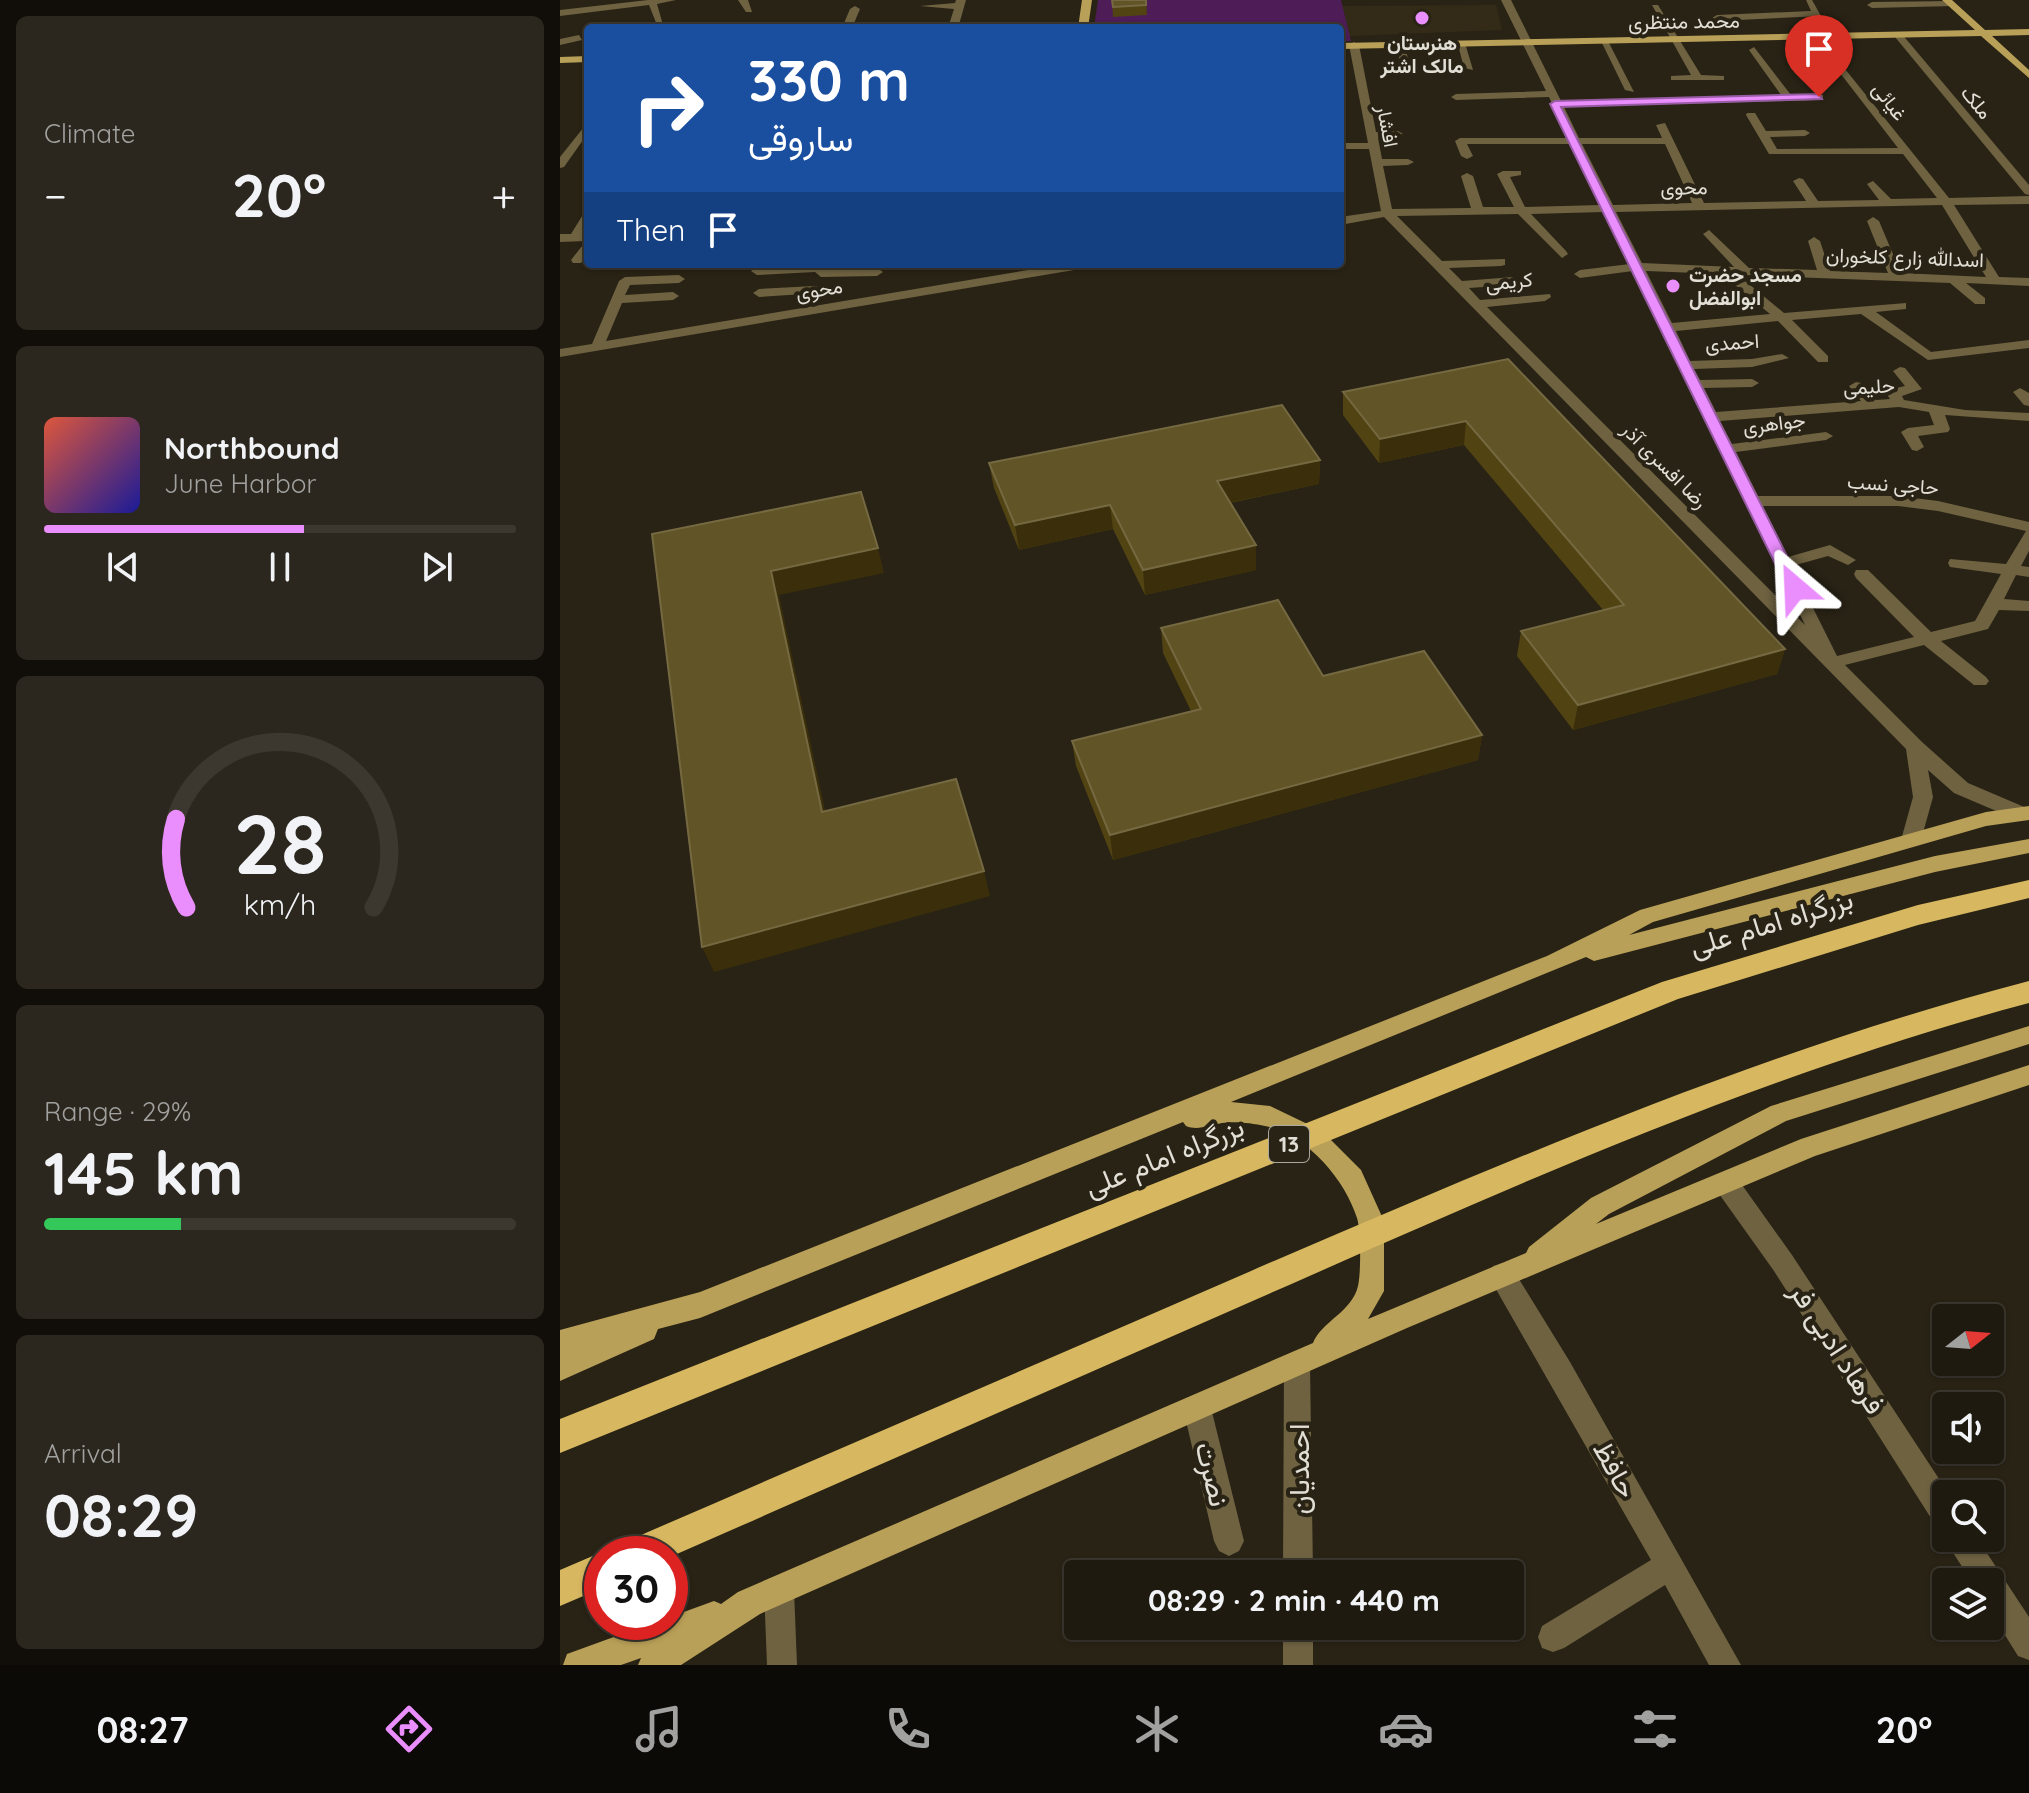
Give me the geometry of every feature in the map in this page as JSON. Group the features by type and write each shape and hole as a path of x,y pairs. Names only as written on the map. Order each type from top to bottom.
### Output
{"highway":[{"name":"بزرگراه امام علی","path":"560,1436 1671,990 1918,915 2029,889"},
{"path":"678,1536 1401,1218 1686,1101 1940,1014 2029,992"},
{"path":"560,1588 584,1578"}],"main road":[{"path":"1084,24 1087,0"},
{"path":"1956,2 2029,60"},
{"path":"1956,2 1983,33 2029,75"},
{"name":"محمد منتظری","path":"1344,46 2029,32"},
{"path":"560,60 584,59"},
{"path":"560,1368 700,1305 1555,962 1647,916 1986,819 2025,814"},
{"path":"1555,962 1920,868 2029,846"},
{"path":"1511,1273 1600,1206 1779,1113 2029,1035"},
{"path":"578,1665 749,1603 1810,1147 2029,1075"},
{"path":"1145,1128 1225,1112 1270,1116 1314,1138 1352,1178 1371,1221 1371,1291 1348,1326 1297,1365"},
{"path":"560,1343 700,1305"},
{"path":"653,1665 749,1603"}],"street":[{"path":"560,13 613,4 671,0"},
{"path":"743,0 749,10"},
{"path":"1506,0 1832,663 1982,625 2029,535"},
{"path":"652,2 660,23"},
{"path":"1717,18 1755,12 1818,14 1809,2"},
{"path":"1872,5 1956,2"},
{"path":"925,6 961,3 954,24"},
{"path":"1655,7 1683,63 1698,78"},
{"path":"849,24 855,9"},
{"path":"1755,12 1774,37"},
{"name":"ملک","path":"1898,35 2029,192"},
{"name":"غیائی","path":"1816,36 1946,202 1995,281"},
{"path":"560,42 579,38"},
{"path":"1603,41 1630,90"},
{"path":"1460,43 1469,68"},
{"name":"افشار","path":"1354,45 1387,213"},
{"path":"1398,45 1411,73"},
{"path":"1754,50 1788,98"},
{"path":"1675,78 1720,78"},
{"path":"1448,84 1458,101 1819,97"},
{"name":"غیائی","path":"1751,115 1773,152 1906,151"},
{"path":"1478,125 1484,141"},
{"path":"1661,125 1700,207"},
{"path":"560,165 584,132"},
{"path":"1762,134 1805,133"},
{"path":"1344,145 1398,134"},
{"path":"1467,156 1460,141 1484,141 1505,146 1572,139 1669,141"},
{"path":"1804,151 1813,165"},
{"path":"1377,163 1408,162"},
{"path":"1884,163 1915,162"},
{"path":"1517,173 1498,174 1521,210 1562,254"},
{"path":"1467,176 1478,211"},
{"path":"1799,181 1815,205"},
{"path":"1873,184 1888,203"},
{"name":"محوی","path":"1344,220 1387,213 2029,200"},
{"name":"رضا افسری آذر","path":"1387,213 1915,747 1961,788 2025,814"},
{"path":"1873,221 1896,277"},
{"path":"1709,234 1745,271"},
{"path":"560,238 581,237"},
{"path":"1814,241 1825,274"},
{"path":"577,260 584,250"},
{"path":"1439,265 1501,262"},
{"name":"اسدالله زارع کلخوران","path":"1580,274 1636,267 2029,282"},
{"name":"محوی","path":"560,353 1041,268"},
{"path":"805,312 822,269"},
{"path":"757,271 822,269 877,272"},
{"path":"1726,271 1780,316 1823,359"},
{"path":"1867,276 1871,309 1928,356 2029,344"},
{"path":"597,347 625,281 679,279"},
{"path":"1953,279 1980,301"},
{"path":"1459,285 1513,281"},
{"path":"759,293 814,290"},
{"path":"616,300 673,296"},
{"name":"کریمی","path":"1477,304 1545,297"},
{"path":"1666,328 1901,306"},
{"name":"احمدی","path":"1685,365 1752,363 1782,358"},
{"path":"1899,403 1893,393 1915,389 1900,371"},
{"path":"1694,384 1752,383"},
{"path":"1856,386 1872,405"},
{"name":"حلیمی","path":"1710,417 1899,403 1936,411 2029,417"},
{"path":"1917,447 1908,432 1943,429 1936,411"},
{"name":"جواهری","path":"1726,449 1826,436"},
{"name":"حاجی نسب","path":"1752,501 1898,501 1938,506 2029,527"},
{"path":"1783,563 1830,550 1848,560"},
{"path":"1956,563 2029,572"},
{"path":"1862,574 1927,639 1980,681"},
{"path":"1993,604 2029,606"},
{"path":"1911,840 1923,797 1915,747"},
{"name":"فرهاد ادبی فر","path":"1726,1183 1783,1263 1932,1494"},
{"name":"حافظ","path":"1511,1273 1726,1665"},
{"name":"احمدیان","path":"1297,1365 1298,1560"},
{"name":"نصرت","path":"1197,1408 1229,1541"},
{"path":"1553,1637 1670,1565"},
{"path":"779,1590 782,1665"},
{"path":"2004,1606 2029,1645"},
{"path":"1298,1640 1298,1665"}],"shaded area":[{"path":"1098,0 1341,0 1351,41 1344,41 1344,24 1095,24"},
{"name":"هنرستان مالک اشتر","path":"1496,5 1502,30 1349,36 1342,6"}],"building":[{"path":"1112,0 1146,0 1146,5 1113,7"},
{"path":"1508,359 1785,649 1578,705 1521,631 1624,605 1466,421 1380,439 1343,392"},
{"path":"1282,405 1320,460 1217,481 1256,545 1143,570 1110,505 1015,525 989,463"},
{"path":"861,492 878,548 771,571 822,812 956,779 984,871 702,947 652,534"},
{"path":"1278,600 1323,676 1424,651 1482,735 1110,835 1072,741 1201,709 1161,628"}],"place":[{"name":"هنرستان مالک اشتر","path":"1422,18"},
{"name":"مسجد حضرت ابوالفضل","path":"1673,286"}],"route":[{"path":"1795,588 1555,104 1819,97"}]}
